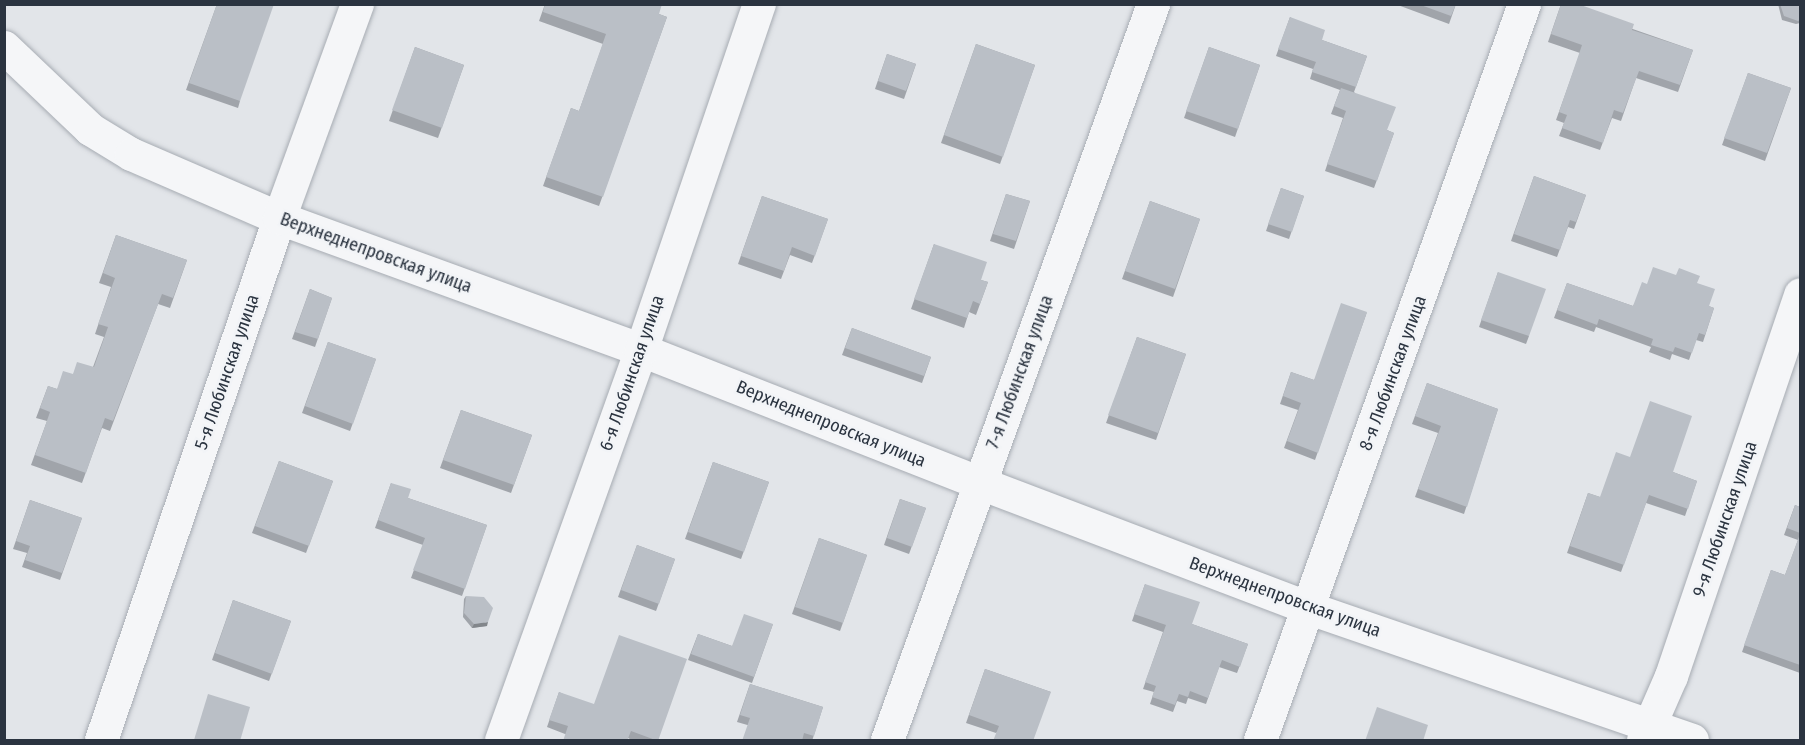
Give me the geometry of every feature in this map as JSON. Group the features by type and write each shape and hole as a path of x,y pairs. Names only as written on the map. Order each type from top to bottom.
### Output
{"street":[{"name":"5-я Любинская улица","path":"101,741 279,218 357,4"},
{"name":"6-я Любинская улица","path":"501,741 641,350 759,4"},
{"name":"7-я Любинская улица","path":"887,741 1153,4"},
{"name":"8-я Любинская улица","path":"1260,741 1524,4"},
{"name":"Верхнеднепровская улица","path":"4,47 90,129 131,154 279,218 641,350 980,483 1646,733 1692,741"},
{"name":"9-я Любинская улица","path":"1646,733 1671,676 1800,294"}],"building":[{"path":"217,4 274,4 240,101 189,83"},
{"path":"545,4 662,4 659,14 667,17 603,197 546,177 571,108 579,111 606,34 543,12"},
{"path":"1418,4 1456,4 1451,16"},
{"path":"1561,4 1578,4 1634,24 1632,30 1693,50 1680,85 1639,71 1623,113 1614,110 1603,143 1562,128 1567,115 1559,112 1582,45 1551,34"},
{"path":"1780,4 1800,4 1800,20 1784,16"},
{"path":"1290,17 1325,30 1322,40 1367,56 1356,87 1312,72 1316,62 1278,49"},
{"path":"976,44 1035,65 1003,157 944,135"},
{"path":"415,47 464,65 442,128 392,110"},
{"path":"1209,47 1260,65 1238,129 1186,111"},
{"path":"887,54 916,64 906,91 878,81"},
{"path":"1748,73 1791,88 1767,153 1724,138"},
{"path":"1341,88 1396,107 1387,130 1394,133 1377,181 1327,164 1346,111 1334,106"},
{"path":"1534,176 1586,195 1576,222 1570,220 1560,250 1514,234"},
{"path":"1281,188 1304,196 1292,232 1268,224"},
{"path":"1006,194 1030,201 1016,241 993,234"},
{"path":"762,196 828,219 815,256 792,247 784,271 741,256"},
{"path":"1150,201 1200,219 1175,289 1125,271"},
{"path":"116,235 187,260 173,298 162,294 113,421 105,418 86,473 35,455 50,412 40,408 48,386 57,389 63,371 73,374 77,362 94,367 108,327 98,324 115,278 103,273"},
{"path":"934,244 987,262 981,280 988,282 980,304 973,301 967,318 914,299"},
{"path":"1653,267 1676,275 1679,268 1700,276 1697,283 1715,289 1709,306 1714,308 1705,335 1699,333 1692,353 1675,347 1673,352 1651,345 1653,339 1599,319 1597,325 1557,310 1567,283 1633,306 1642,282 1647,284"},
{"path":"1498,272 1546,289 1529,336 1481,320"},
{"path":"310,289 332,298 318,339 295,332"},
{"path":"1341,303 1367,312 1318,453 1287,441 1301,403 1283,396 1291,372 1314,380"},
{"path":"852,328 931,357 924,376 845,348"},
{"path":"1137,337 1186,354 1158,433 1108,415"},
{"path":"328,342 376,359 353,424 305,406"},
{"path":"1427,383 1498,409 1467,507 1418,489 1441,426 1415,416"},
{"path":"1650,401 1692,416 1673,472 1697,481 1688,509 1649,495 1624,565 1570,546 1588,493 1600,497 1616,452 1630,457"},
{"path":"461,410 532,435 514,485 443,460"},
{"path":"279,461 333,481 309,546 255,526"},
{"path":"713,462 769,482 744,552 688,532"},
{"path":"391,483 411,489 408,498 487,525 465,589 413,570 425,538 378,520"},
{"path":"900,499 926,508 912,547 887,538"},
{"path":"30,500 82,518 62,573 25,560 30,546 16,541"},
{"path":"1795,505 1800,507 1800,533 1787,528"},
{"path":"1800,534 1800,665 1744,645 1771,570 1785,575"},
{"path":"819,538 867,555 843,623 795,607"},
{"path":"637,545 675,559 659,604 621,590"},
{"path":"1145,584 1200,602 1192,624 1248,644 1240,667 1222,660 1208,698 1190,691 1188,697 1179,694 1175,705 1152,697 1156,686 1145,682 1166,625 1134,614"},
{"path":"466,596 484,597 493,608 488,622 474,624 464,613"},
{"path":"233,600 291,621 272,674 215,653"},
{"path":"744,614 773,624 754,677 691,654 698,634 732,646"},
{"path":"619,635 687,659 658,741 631,731 627,741 563,741 568,726 549,720 559,692 594,704"},
{"path":"985,669 1051,692 1033,741 993,741 999,726 969,715"},
{"path":"750,684 823,707 814,736 804,733 802,741 742,741 750,718 740,715"},
{"path":"208,694 250,707 240,741 194,740"},
{"path":"1377,707 1428,725 1423,741 1365,741"}]}
